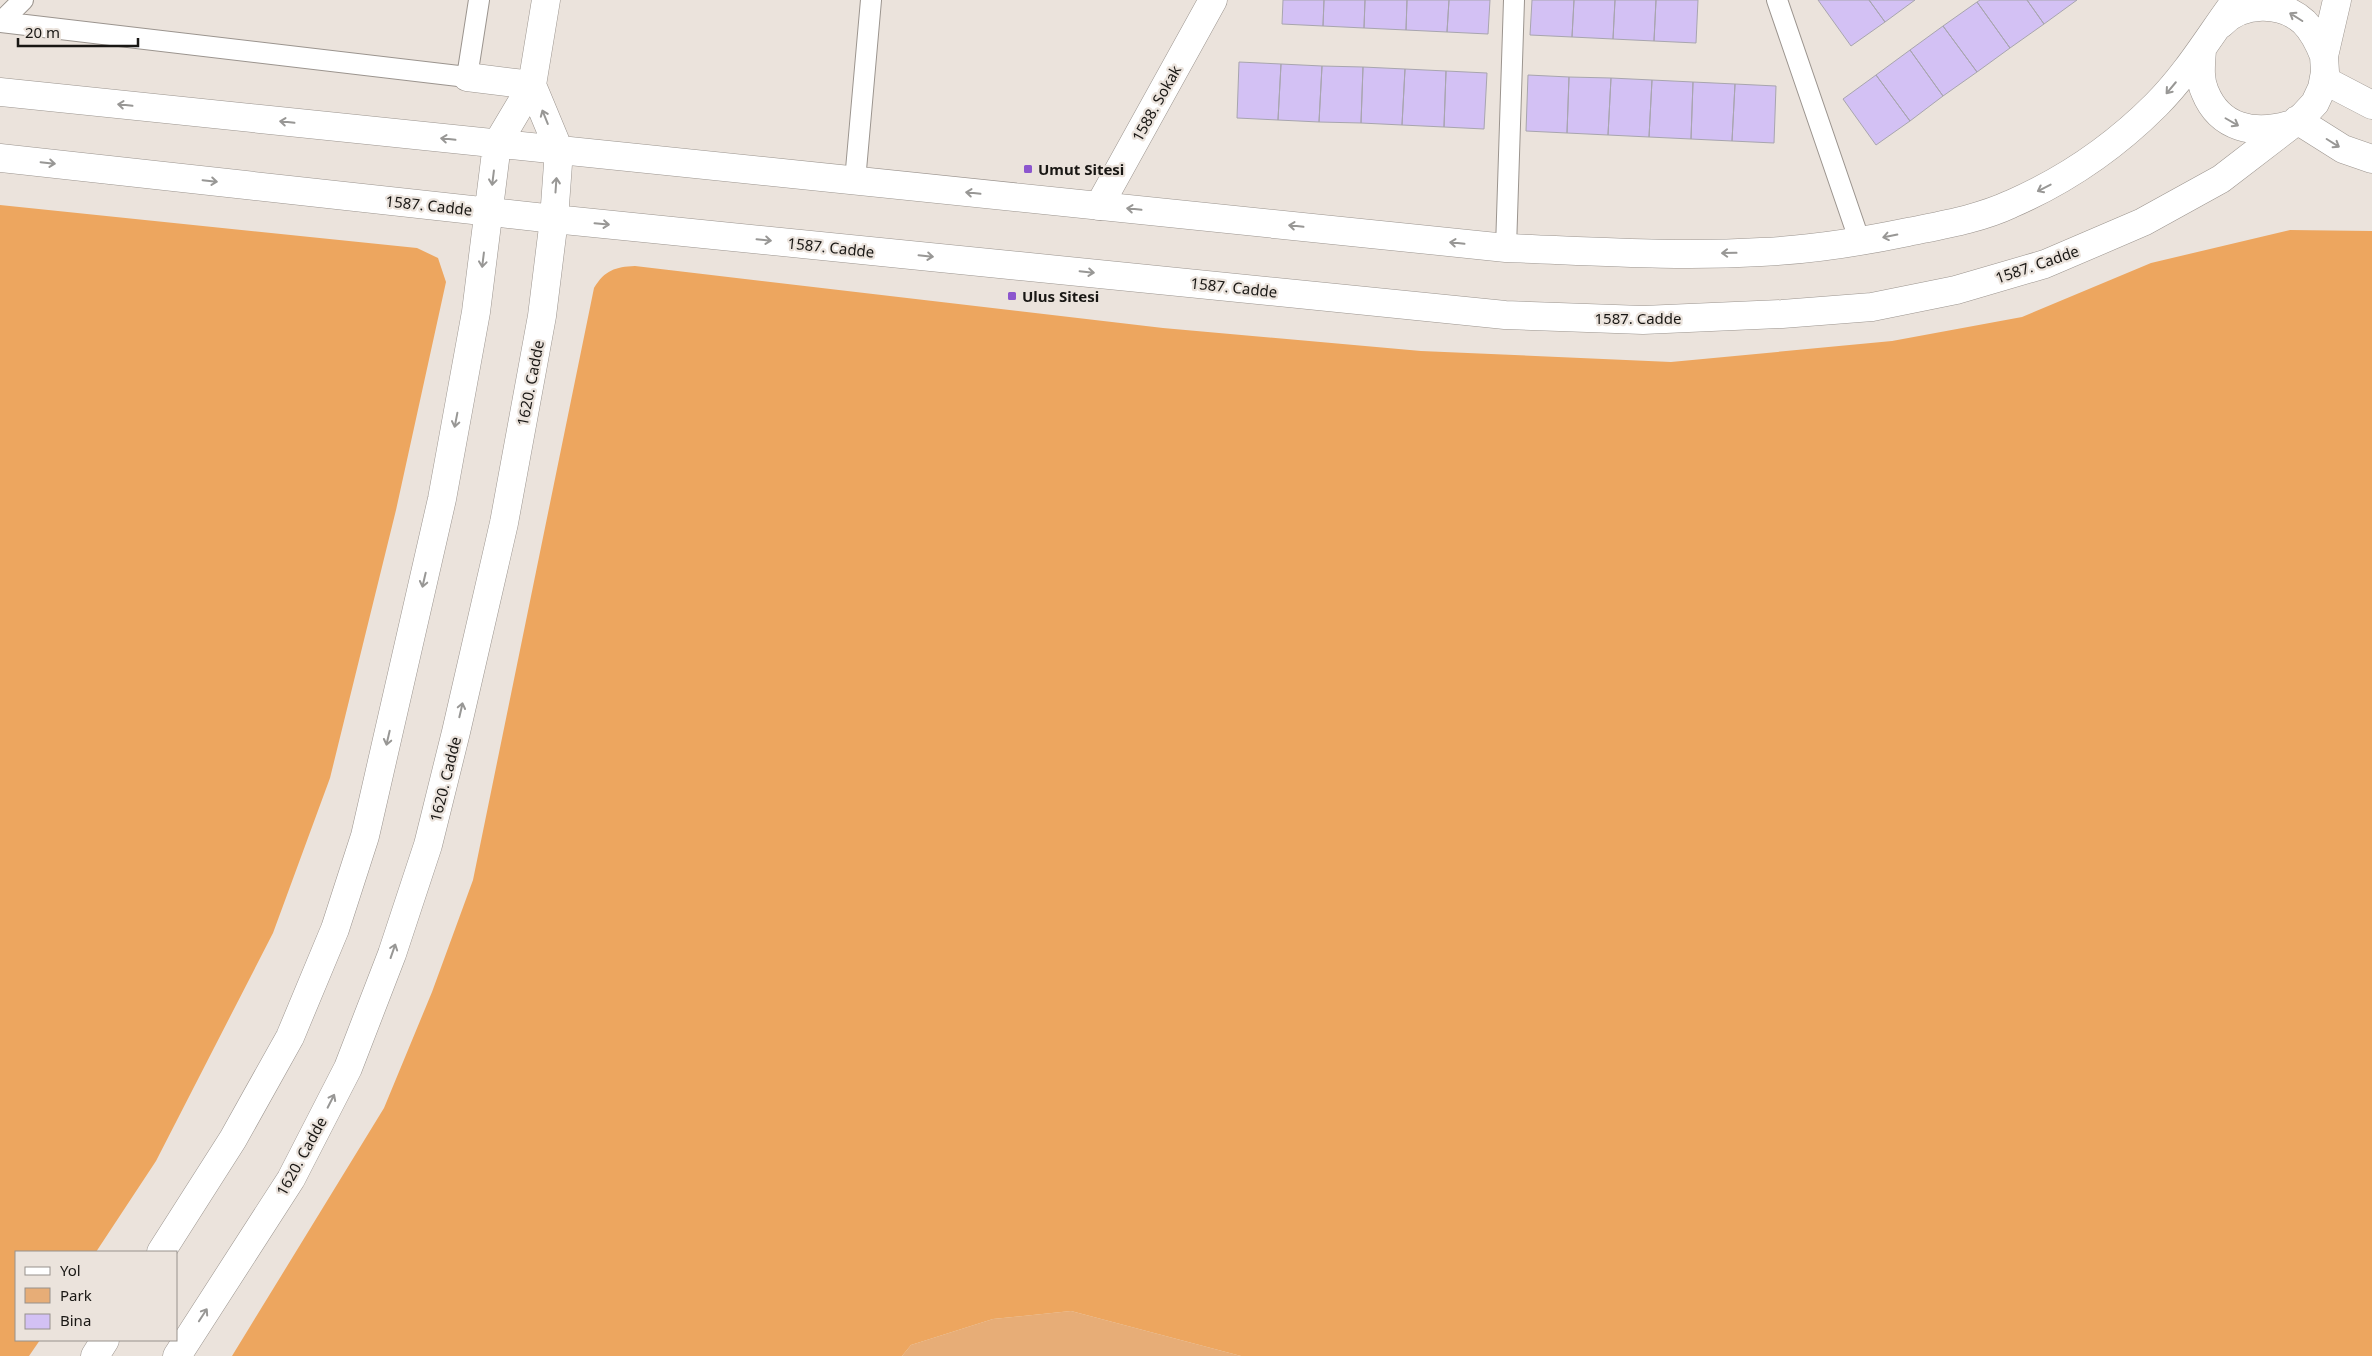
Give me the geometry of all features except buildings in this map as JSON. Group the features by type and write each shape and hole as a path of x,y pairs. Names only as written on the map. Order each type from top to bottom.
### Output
{"main road":[{"path":"162,1251 233,1140 290,1037 335,929 365,836 442,499 476,312 497,144 532,85 546,0"},
{"name":"1588. Sokak","path":"1099,206 1213,0"},
{"path":"2236,0 2207,42 2200,72 2204,92 2215,110 2231,123 2250,130 2271,130 2293,122 2342,149 2372,159"},
{"name":"1587. Cadde","path":"0,158 554,219 1505,315 1642,320 1782,314 1882,305 1956,290 2045,264 2143,222 2221,179 2315,103 2337,0"},
{"path":"0,92 1506,248 1656,254 1761,252 1860,242 1958,222 2010,205 2052,184 2101,152 2156,105 2226,18 2244,9 2264,6 2285,10 2303,21 2316,36 2324,68 2372,105"},
{"path":"467,77 532,85"},
{"path":"532,85 559,150"},
{"name":"1620. Cadde","path":"177,1356 291,1179 348,1068 396,945 428,845 504,523 542,316 554,219 559,150"},
{"path":"95,1356 104,1341"}],"lane":[{"path":"0,22 23,0"},
{"path":"0,22 467,77 479,0"},
{"path":"854,181 871,0"},
{"path":"1506,248 1514,0"},
{"path":"1777,0 1860,242"}],"green space":[{"path":"1071,1311 1241,1356 902,1356 911,1345 993,1319"}],"shaded area":[{"path":"0,205 417,248 438,258 446,282 396,510 330,778 273,933 156,1161 97,1251 15,1251 15,1341 39,1341 29,1356 0,1356"},
{"path":"2290,230 2372,231 2372,1356 1241,1356 1071,1311 993,1319 911,1345 902,1356 232,1356 384,1108 432,992 473,880 594,288 607,273 622,267 635,266 1163,328 1421,351 1671,362 1892,341 2022,317 2151,263"}],"place":[{"name":"Umut Sitesi","path":"1028,169"},
{"name":"Ulus Sitesi","path":"1012,296"}]}
